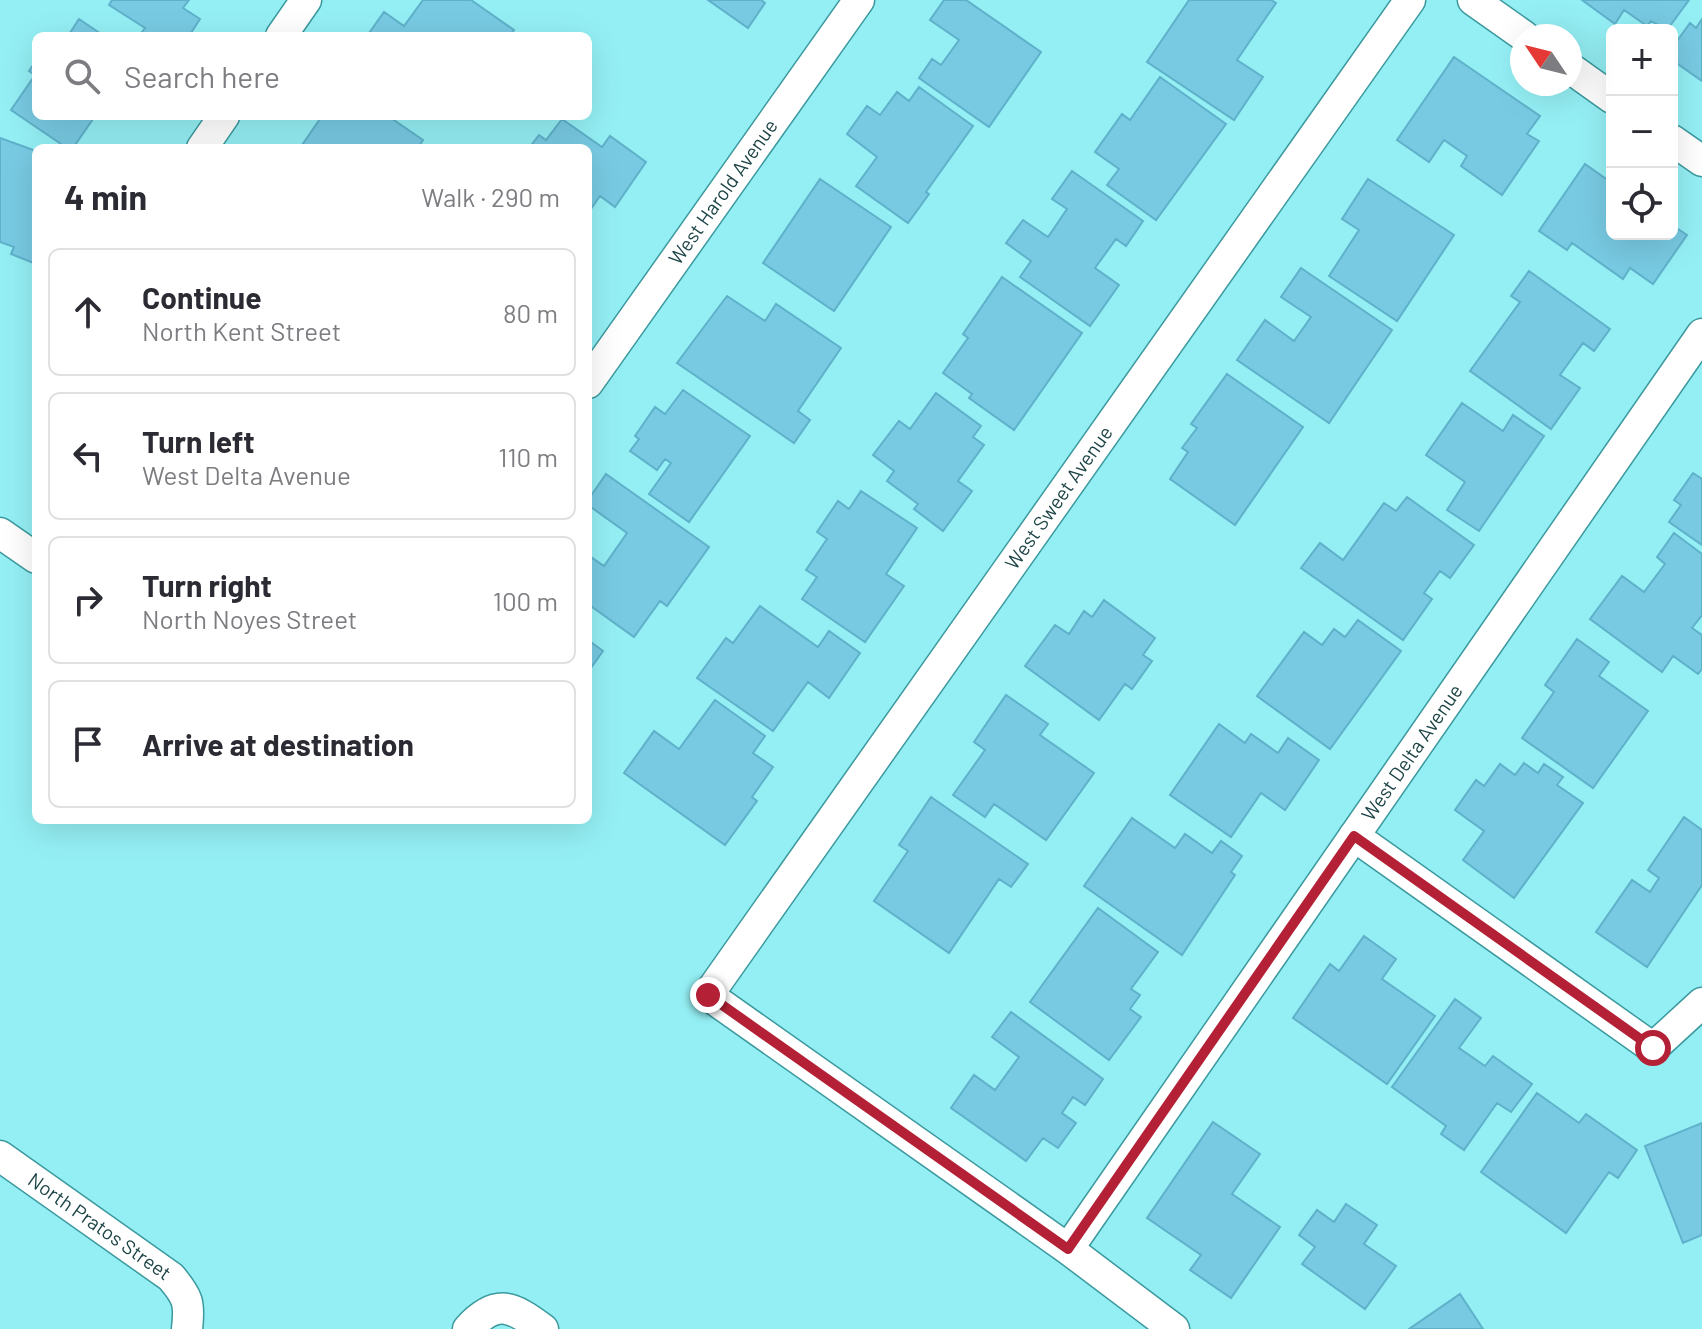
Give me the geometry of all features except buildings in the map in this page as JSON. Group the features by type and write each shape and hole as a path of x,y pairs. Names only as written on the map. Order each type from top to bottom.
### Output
{"street":[{"path":"284,32 306,0"},
{"name":"West Harold Avenue","path":"592,377 859,0"},
{"name":"West Sweet Avenue","path":"1068,1249 708,995 1410,0"},
{"path":"1473,0 1510,26"},
{"path":"1582,77 1609,96"},
{"path":"205,144 221,120"},
{"path":"1678,144 1702,161"},
{"name":"West Delta Avenue","path":"1068,1249 1702,334"},
{"path":"0,533 32,555"},
{"path":"1354,836 1653,1048 1702,1003"},
{"name":"North Pratos Street","path":"0,1156 171,1277 184,1292 188,1318"},
{"path":"1068,1249 1174,1329"},
{"path":"468,1329 478,1317 495,1308 508,1308 543,1329"}],"route":[{"path":"708,995 1068,1249 1354,836 1653,1048"}]}
